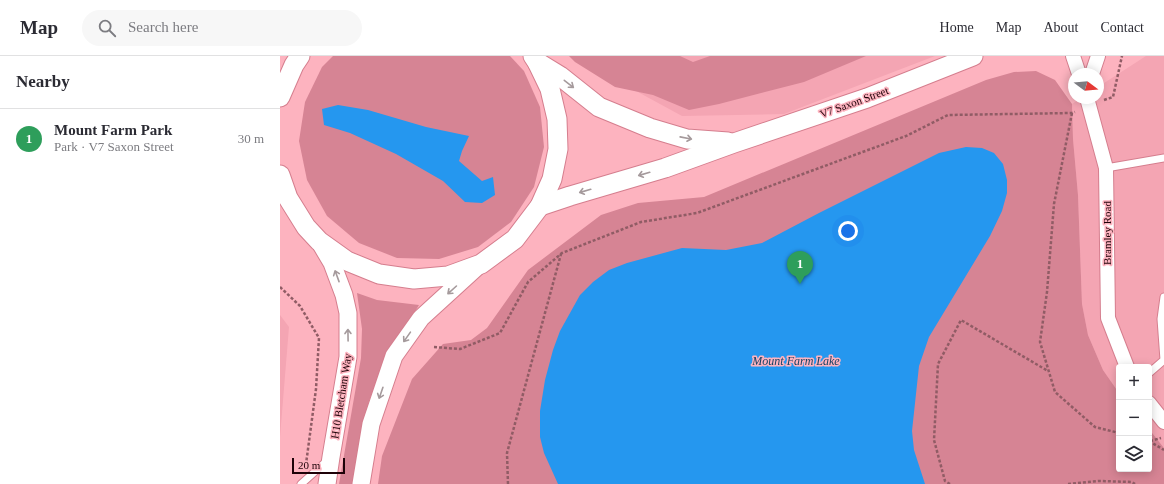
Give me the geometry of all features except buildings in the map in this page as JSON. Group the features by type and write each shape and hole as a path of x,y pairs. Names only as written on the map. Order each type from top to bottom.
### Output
{"main road":[{"name":"V7 Saxon Street","path":"540,206 664,168 734,142 867,98 972,56"},
{"name":"V7 Saxon Street","path":"535,59 560,76 599,107 650,128 687,139 734,142"},
{"path":"280,203 312,234 347,261 379,274 414,279 448,276 481,264 515,240 540,206 552,179 558,149 557,118 550,89 535,59"},
{"path":"280,97 291,65"},
{"path":"280,175 288,198 312,234"}],"street":[{"path":"1073,56 1077,68"},
{"path":"1094,68 1098,56"},
{"name":"Bramley Road","path":"1089,104 1106,168 1108,318 1126,364"},
{"name":"H10 Bletcham Way","path":"312,234 332,263 344,295 348,313 348,357 327,484"},
{"path":"361,484 371,424 394,356 420,318 481,264"},
{"path":"1152,407 1164,422"}],"lane":[{"path":"1106,168 1164,158"},
{"path":"1152,370 1164,360 1161,319 1164,297"},
{"path":"302,483 331,457"}],"path":[{"path":"1104,98 1113,97 1122,56"},
{"path":"434,347 460,349 500,333 528,282 562,253 641,222 697,213 906,136 948,115 1072,113 1084,104"},
{"path":"1072,113 1054,204 1047,292 1040,342 1055,392 1095,427 1116,432"},
{"path":"508,484 506,453 562,253"},
{"path":"280,287 300,306 320,338 316,389 302,483"},
{"path":"950,484 945,481 934,440 938,364 961,320 1049,372"},
{"path":"1152,440 1164,436"},
{"path":"1152,443 1164,450"},
{"path":"1068,484 1099,481 1132,482 1134,484"}],"shaded area":[{"path":"333,56 510,56 524,71 540,107 544,147 534,187 511,222 478,247 439,259 397,258 359,243 327,216 307,180 299,141 305,102 322,67"},
{"path":"569,56 680,56 693,62 710,56 866,56 804,82 719,104 689,110 653,95 615,87 575,62"},
{"path":"585,56 935,56 784,114 682,116 603,73"},
{"path":"1146,56 1164,56 1164,448 1152,433 1152,364 1116,364 1116,389 1103,370 1088,335 1082,304 1078,195 1073,139 1072,104 1104,104 1104,83"},
{"path":"1036,71 1055,80 1068,98 1068,104 1072,104 1073,139 1078,195 1082,304 1088,335 1103,370 1116,389 1116,472 1152,472 1152,433 1164,448 1164,484 378,484 382,456 412,379 443,344 471,340 487,328 528,270 601,215 638,203 704,197 986,80 1014,72"},
{"path":"357,293 377,300 419,305 385,360 369,401 353,484 339,484 361,358 362,329"},
{"path":"280,315 289,327 280,437"}],"water":[{"path":"338,105 368,110 426,127 469,136 459,161 482,181 493,177 495,195 482,203 465,202 443,181 396,154 350,133 324,125 322,109"},
{"name":"Mount Farm Lake","path":"966,147 982,148 994,153 1003,164 1007,180 1007,193 1002,211 990,236 929,337 919,366 912,431 914,450 925,484 558,484 544,453 540,437 540,411 545,380 560,331 580,295 593,282 609,270 627,263 682,248 726,250 762,243 939,153"}],"place":[{"name":"Mount Farm Park","path":"800,284"}]}
